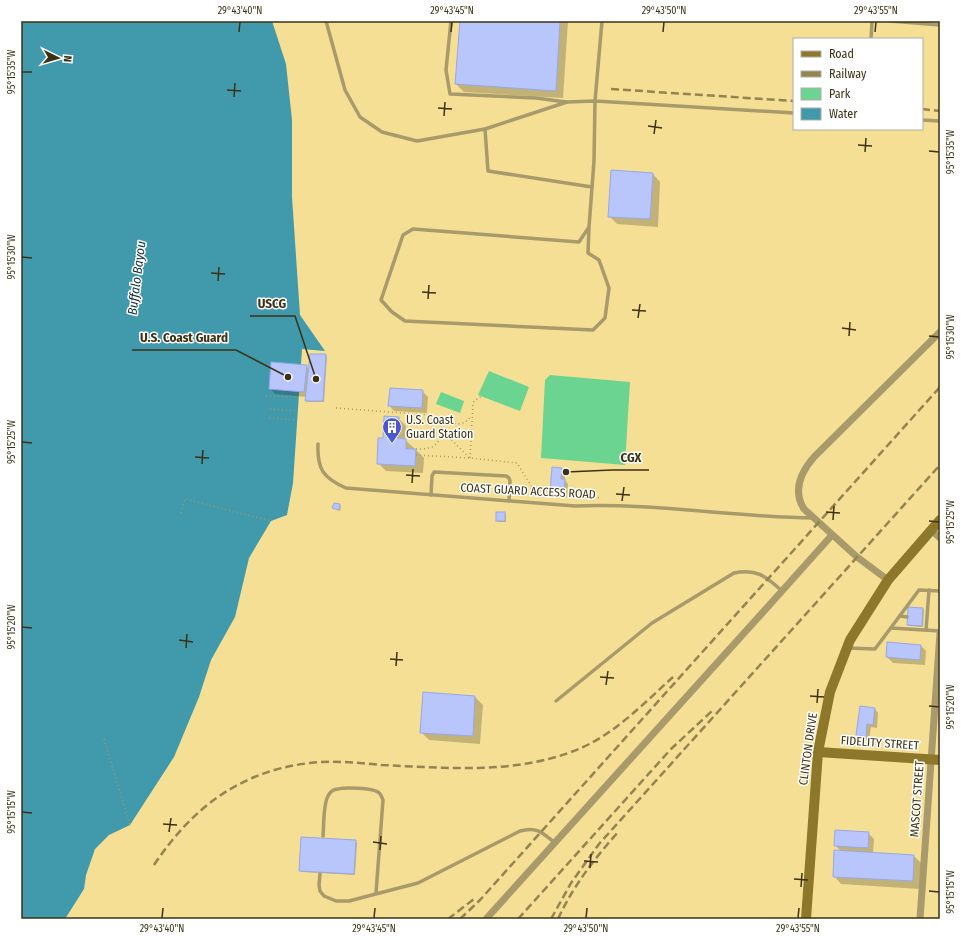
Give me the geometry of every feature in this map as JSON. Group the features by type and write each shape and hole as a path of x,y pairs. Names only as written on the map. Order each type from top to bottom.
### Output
{"main road":[{"name":"CLINTON DRIVE","path":"806,919 818,752 830,692 850,640 888,580 940,520"},
{"name":"FIDELITY STREET","path":"818,752 935,760"}],"street":[{"path":"888,580 857,557 804,509 800,503 798,495 800,480 806,466 940,332"},
{"path":"931,530 940,538"},
{"path":"486,919 832,534"},
{"name":"MASCOT STREET","path":"920,919 935,760 940,632"}],"lane":[{"path":"326,21 345,90 360,117 382,132 417,141 485,129 567,102"},
{"path":"451,21 446,70 450,94 536,98 567,102 595,101 793,113"},
{"path":"588,227 579,242 413,229 403,235 381,300 392,312 405,321 593,330 606,318 609,288 599,260 588,253 588,227 594,161 595,101 602,21"},
{"path":"871,38 872,21"},
{"path":"890,21 940,25"},
{"path":"923,120 940,121"},
{"path":"485,129 488,171 592,187"},
{"name":"COAST GUARD ACCESS ROAD","path":"318,444 317,458 323,473 333,482 346,488 575,506 610,504 780,517 814,518"},
{"path":"431,495 432,476 434,472 506,476 510,481 509,501"},
{"path":"556,701 652,623 734,573 744,571 757,573 768,579 782,591"},
{"path":"847,648 875,649 920,590 940,591"},
{"path":"926,630 924,618 929,590"},
{"path":"900,616 907,617"},
{"path":"891,628 940,632"},
{"path":"323,836 326,802 332,790 338,788 371,790 377,791 381,795 383,800 376,893"},
{"path":"320,874 320,891 329,900 342,902 418,883 520,831 528,829 541,831 555,843"}],"path":[{"path":"266,396 299,397"},
{"path":"470,458 474,401 482,396"},
{"path":"336,408 431,415 440,422 443,431 470,458"},
{"path":"270,409 298,411"},
{"path":"440,422 462,424 472,415"},
{"path":"269,418 297,420"},
{"path":"416,449 429,448 434,445 439,440 443,431"},
{"path":"416,455 470,458 517,463 537,495 606,499"},
{"path":"181,513 185,499 272,521"},
{"path":"104,739 130,825"}],"green space":[{"path":"489,371 529,387 520,411 478,395"},
{"path":"550,375 630,382 625,465 541,458 545,380"},
{"path":"441,392 464,401 460,413 436,404"}],"water":[{"name":"Buffalo Bayou","path":"21,21 272,21 286,64 292,120 292,197 300,315 325,351 302,349 293,483 287,515 271,521 249,558 235,617 211,660 199,697 174,757 130,825 109,835 95,849 86,875 84,889 65,919 21,919"}],"building":[{"path":"460,21 560,21 556,91 455,84"},
{"path":"611,170 653,173 650,219 608,217"},
{"path":"310,354 326,354 323,401 305,401"},
{"path":"271,362 307,365 304,392 269,389"},
{"path":"390,388 423,390 422,408 388,406"},
{"name":"U.S. Coast Guard Station","path":"384,416 399,417 397,438 406,439 406,449 416,449 415,466 377,464 378,438 383,438"},
{"path":"552,467 562,468 561,479 565,479 564,493 550,492"},
{"path":"334,503 340,504 339,510 332,508"},
{"path":"496,512 505,512 505,521 496,521"},
{"path":"908,607 923,608 922,626 907,625"},
{"path":"887,642 921,645 920,660 886,657"},
{"path":"423,692 475,696 473,736 420,733"},
{"path":"860,706 875,708 873,725 867,724 866,737 856,735"},
{"path":"835,830 869,832 868,848 834,846"},
{"path":"301,837 356,840 354,874 299,871"},
{"path":"834,850 914,855 913,881 833,877"}],"railway":[{"path":"611,89 793,101"},
{"path":"923,109 940,111"},
{"path":"460,919 480,900 940,387"},
{"path":"551,919 571,883 599,844 940,465"},
{"path":"154,865 185,826 202,810 220,796 261,774 285,767 319,762 478,768 502,767 549,759 586,746 613,730 673,677"},
{"path":"518,919 671,749 713,710"},
{"path":"558,919 570,895 585,873 619,831"},
{"path":"448,919 474,899"}],"place":[{"name":"U.S. Coast Guard","path":"288,377"},
{"name":"USCG","path":"316,379"},
{"name":"U.S. Coast Guard Station","path":"392,444"},
{"name":"CGX","path":"566,472"}]}
